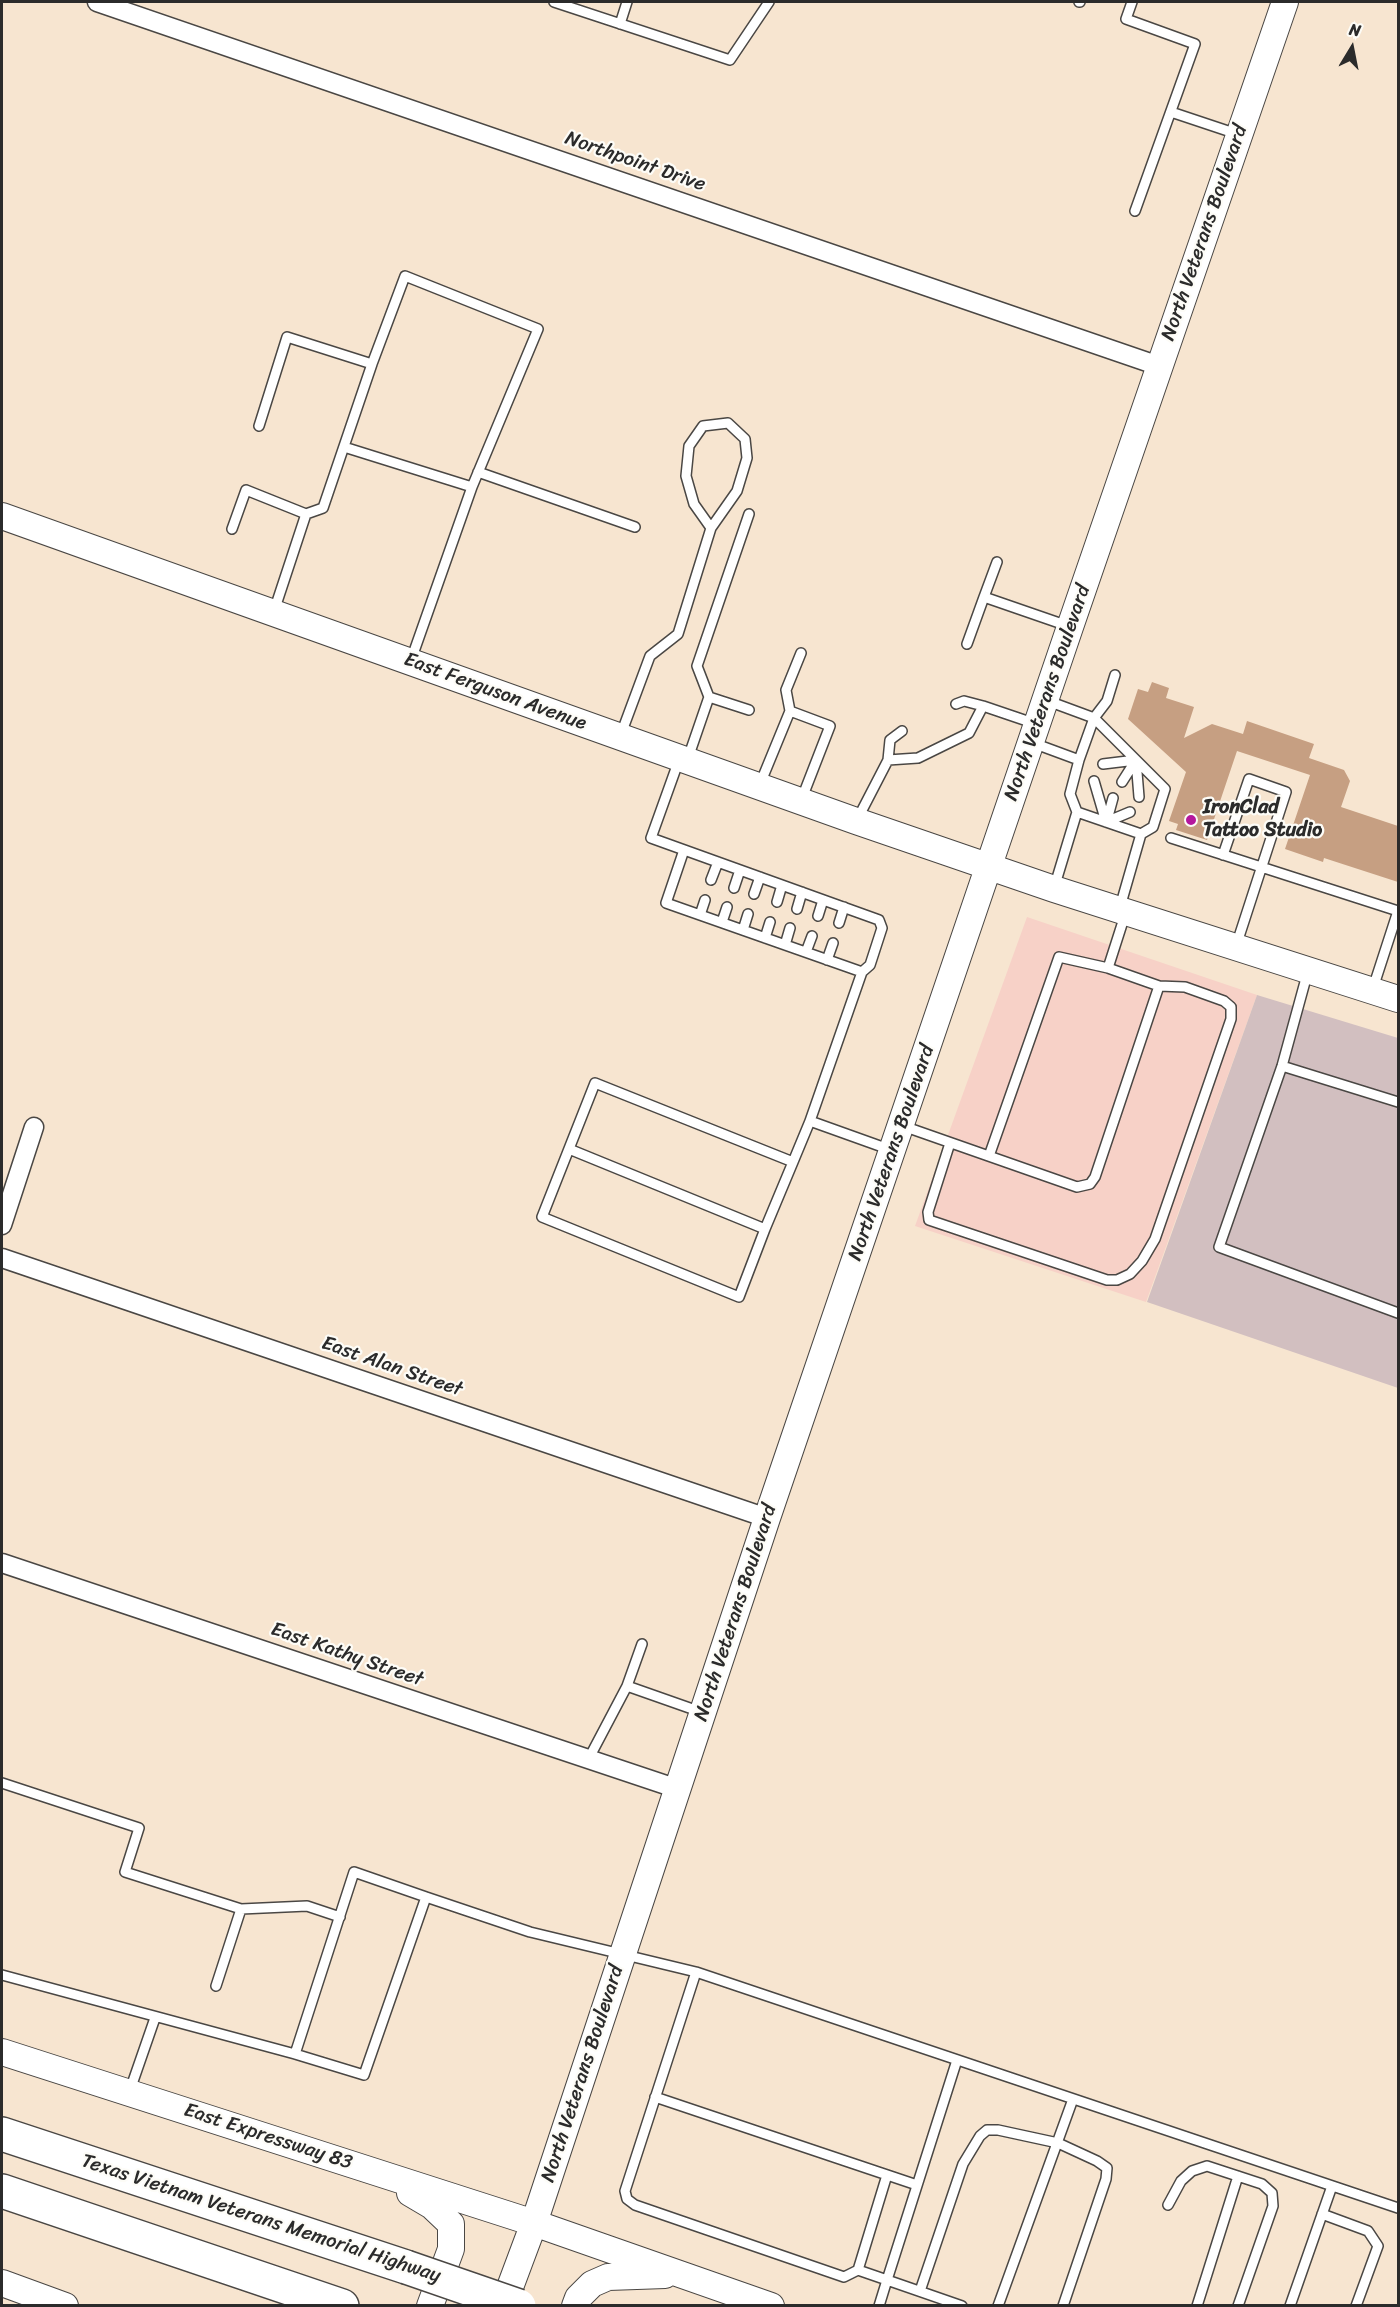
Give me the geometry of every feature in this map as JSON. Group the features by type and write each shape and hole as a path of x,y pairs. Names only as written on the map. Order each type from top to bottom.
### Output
{"highway":[{"path":"2,2120 69,2156"},
{"name":"Texas Vietnam Veterans Memorial Highway","path":"2,2134 519,2306"},
{"path":"2,2192 342,2306"}],"main road":[{"name":"North Veterans Boulevard","path":"503,2306 534,2223 768,1518 1239,135 1278,3"},
{"name":"East Ferguson Avenue","path":"2,516 856,821 1054,889 1398,999"},
{"name":"East Expressway 83","path":"2,2052 534,2223 771,2306"},
{"path":"367,2169 432,2206 450,2224 452,2249 430,2306"},
{"path":"575,2306 578,2298 592,2284 608,2277 680,2274"},
{"path":"2,2283 65,2306"}],"street":[{"name":"Northpoint Drive","path":"97,2 1159,366"},
{"path":"2,1225 34,1127"},
{"name":"East Alan Street","path":"2,1258 768,1518"},
{"name":"East Kathy Street","path":"2,1563 678,1790"}],"lane":[{"path":"554,2 730,60 769,2"},
{"path":"620,24 627,2"},
{"path":"1132,2 1126,19 1196,44 1135,211"},
{"path":"1171,112 1239,135"},
{"path":"232,529 246,490 306,514 324,508 372,364 405,276 538,329 472,487 411,662"},
{"path":"259,426 287,337 372,364"},
{"path":"621,736 650,656 678,634 711,528 737,491 747,458 745,439 728,423 703,426 689,446 686,476 694,504 711,528"},
{"path":"344,447 472,487"},
{"path":"478,472 635,527"},
{"path":"274,613 306,514"},
{"path":"749,514 697,666 709,697 651,838 879,920 882,928 870,965 862,972 810,1121 739,1297 542,1217 596,1083 793,1162"},
{"path":"968,644 996,562"},
{"path":"984,597 1070,627"},
{"path":"759,786 789,711 786,690 801,653"},
{"path":"1054,889 1077,813 1070,794 1079,760 1094,718 1107,701 1115,675"},
{"path":"709,697 749,710"},
{"path":"1045,700 1094,718 1165,789 1153,827 1141,834 1108,969"},
{"path":"956,704 964,701 983,706 1079,760"},
{"path":"888,760 918,759 969,734 983,706"},
{"path":"789,711 830,726 801,801"},
{"path":"856,821 888,760 890,740 902,731"},
{"path":"1103,764 1136,760"},
{"path":"1122,782 1136,760"},
{"path":"1136,760 1139,797"},
{"path":"1223,855 1249,779 1286,792 1236,946"},
{"path":"1094,781 1106,822"},
{"path":"1106,822 1113,798"},
{"path":"1106,822 1130,812"},
{"path":"1077,813 1141,834"},
{"path":"1171,838 1398,911 1373,990"},
{"path":"684,850 666,903 862,972"},
{"path":"711,880 718,862"},
{"path":"734,888 740,870"},
{"path":"754,894 760,877"},
{"path":"777,902 782,885"},
{"path":"797,909 802,892"},
{"path":"700,915 705,900"},
{"path":"818,916 823,900"},
{"path":"722,922 727,907"},
{"path":"839,923 844,907"},
{"path":"743,930 748,914"},
{"path":"765,938 770,922"},
{"path":"785,945 790,928"},
{"path":"806,952 812,936"},
{"path":"827,960 832,943"},
{"path":"950,1143 928,1212 929,1220 1107,1280 1117,1280 1130,1274 1142,1262 1155,1239 1231,1019 1232,1006 1224,1000 1185,987 1159,986 1108,969 1059,957 990,1156"},
{"path":"1309,970 1282,1066 1219,1247 1398,1313"},
{"path":"901,1125 1077,1187 1090,1184 1095,1177 1159,986"},
{"path":"1282,1066 1398,1102"},
{"path":"810,1121 892,1151"},
{"path":"569,1149 765,1230"},
{"path":"588,1760 627,1686 642,1644"},
{"path":"627,1686 703,1713"},
{"path":"2,1783 139,1828 124,1872 241,1909 307,1906 340,1917"},
{"path":"295,2054 354,1872 530,1932 696,1972 1398,2208"},
{"path":"2,1975 295,2054 364,2075 426,1898"},
{"path":"216,1986 241,1909"},
{"path":"696,1972 625,2191 627,2199 635,2205 844,2277 858,2270 962,2306"},
{"path":"129,2093 155,2018"},
{"path":"879,2306 957,2060"},
{"path":"655,2097 917,2185"},
{"path":"998,2306 1073,2099"},
{"path":"920,2291 963,2164 980,2136 987,2130 998,2130 1058,2143 1107,2168 1106,2179 1063,2306"},
{"path":"1168,2205 1181,2181 1192,2171 1206,2166 1262,2184 1272,2193 1273,2206 1238,2306"},
{"path":"858,2270 887,2175"},
{"path":"1197,2306 1238,2176"},
{"path":"1290,2306 1332,2186"},
{"path":"1322,2214 1368,2231 1375,2238 1378,2246 1356,2306"}],"shaded area":[{"path":"1027,917 1257,995 1146,1302 915,1226"},
{"path":"1257,995 1398,1038 1398,1388 1147,1302"}],"building":[{"path":"1152,682 1169,688 1166,698 1194,707 1184,738 1212,724 1243,734 1247,721 1314,744 1309,758 1344,770 1350,781 1341,807 1398,826 1398,882 1324,858 1323,862 1285,849 1310,775 1237,751 1207,840 1176,830 1178,824 1169,821 1186,772 1128,719 1138,689 1148,692"}],"place":[{"name":"IronClad Tattoo Studio","path":"1191,820"}]}
